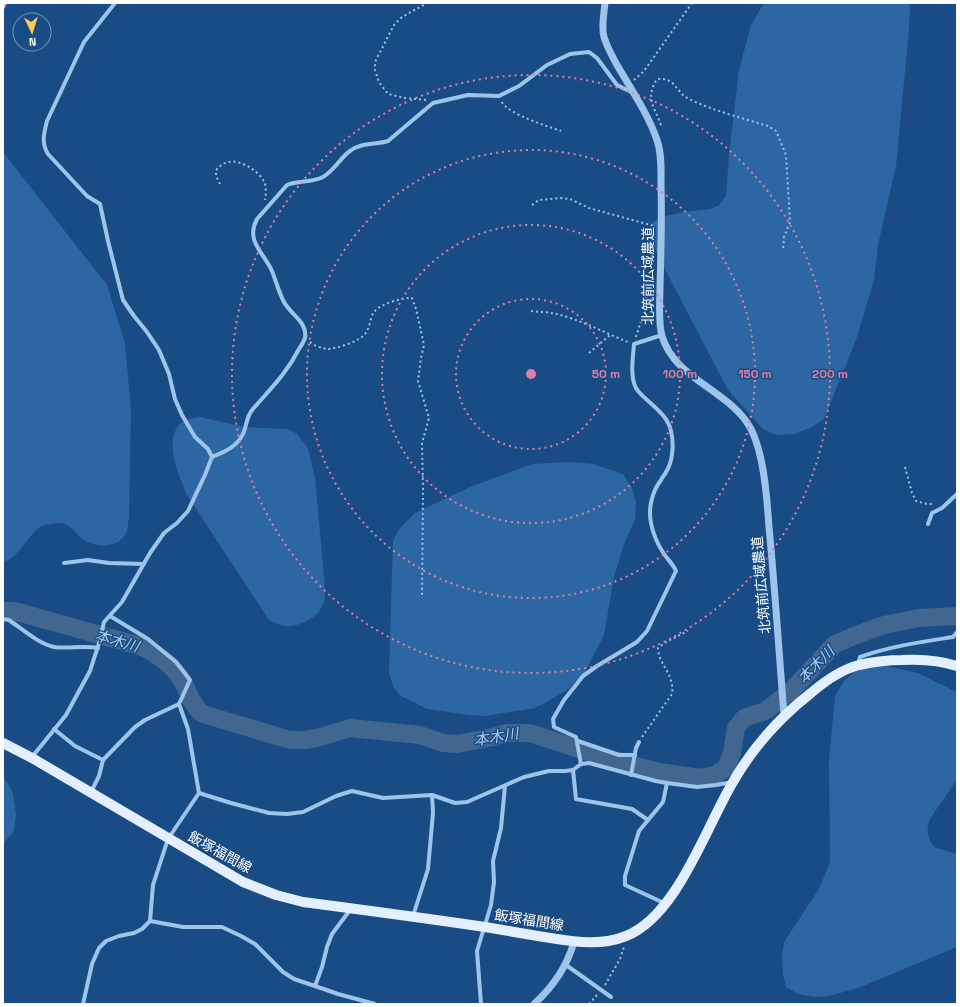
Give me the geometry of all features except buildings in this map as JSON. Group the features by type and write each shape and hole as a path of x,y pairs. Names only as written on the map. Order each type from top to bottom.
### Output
{"main road":[{"name":"飯塚福間線","path":"3,743 32,758 243,882 276,895 303,902 484,927 574,942 603,942 627,936 642,928 654,918 666,904 681,881 732,782 756,746 784,715 827,679 858,665 889,660 920,659 949,663 957,666"}],"street":[{"path":"3,7 5,3"},
{"path":"115,3 84,42 47,121 43,146 48,154 87,196 100,204 123,300 159,350 169,374 175,399 182,415 195,437 208,449 212,457"},
{"name":"北筑前広域農道","path":"605,3 603,25 604,36 612,56 646,116 657,140 661,160 660,306 662,335 674,358 681,367 736,409 751,430 756,442 765,483 775,583 784,715"},
{"path":"32,758 66,715 90,671 98,648 104,622 122,602 150,553 164,533 188,512 212,457 235,445 243,434 250,411 282,377 293,362 305,338 303,326 284,303 271,269 258,250 254,240 254,224 260,214 287,185 293,182 316,180 324,177 356,147 388,141 432,102 468,95 498,96 519,86 547,66 570,54 589,52 597,58 616,85 633,94"},
{"path":"581,764 578,741 576,737 554,727 553,719 564,700 582,676 596,666 638,642 646,631 676,571 670,560 664,554 650,522 650,507 653,496 660,480 667,472 672,454 671,430 667,420 637,390 632,373 634,344 662,335"},
{"path":"928,524 932,513 946,504 957,494"},
{"path":"64,563 88,560 109,563 144,564"},
{"path":"91,793 99,776 103,760 135,728 146,720 179,704 190,680 176,662 148,638 110,616"},
{"path":"3,619 9,620 47,645 55,647 90,646 98,648"},
{"path":"858,665 860,657 876,651 902,645 953,637 957,632"},
{"path":"89,1004 84,1002 92,964 99,948 106,941 119,936 134,933 142,929 150,921 153,885 168,839 199,793 188,729 179,704"},
{"path":"54,729 75,746 103,760"},
{"path":"578,741 619,755 635,755"},
{"path":"631,775 636,748 639,742"},
{"path":"199,793 269,813 287,814 303,812 336,796 352,791 383,798 432,795 455,803 467,802 524,777 549,771 573,770 581,764 589,763 667,783 698,787 716,786 732,782"},
{"path":"573,770 576,799 632,809 648,820"},
{"path":"666,904 625,885 625,876 639,831 663,802 667,783"},
{"path":"481,1004 477,951 491,905 494,882 493,861 501,828 505,786"},
{"path":"413,918 428,868 434,813 432,795"},
{"path":"315,986 332,934 351,908"},
{"path":"150,921 183,927 222,927 255,944 283,972 294,979 338,994 375,1004"},
{"path":"534,1004 554,982 566,965 574,942"},
{"path":"566,965 611,997"}],"path":[{"path":"427,3 402,17 394,25 375,62 375,66 379,82 388,94 405,98 424,99 432,102"},
{"path":"628,86 644,72 692,3"},
{"path":"657,140 663,128 651,101 651,88 657,79 664,78 670,80 687,98 705,106 768,126 776,131 786,155 790,222 784,237 783,251"},
{"path":"498,96 504,106 521,116 561,131"},
{"path":"220,184 216,176 216,170 222,165 231,162 242,163 256,172 265,183 266,195 260,214"},
{"path":"532,205 539,200 561,198 570,199 589,208 661,228"},
{"path":"531,311 556,314 579,321 634,344 645,308 647,280 653,274 661,271"},
{"path":"305,338 313,345 328,349 346,345 364,336 370,325 373,312 378,308 404,298 412,298 424,345 420,358 418,381 429,418 422,443 422,598"},
{"path":"589,352 610,335"},
{"path":"905,467 912,493 916,501 927,504 946,504"},
{"path":"639,742 672,694 673,686 665,666 658,654 658,648 666,642 688,632"},
{"path":"589,1004 602,990 620,959 627,936"}],"shaded area":[{"path":"764,3 910,3 909,29 896,166 878,245 874,280 856,340 824,419 812,427 795,434 776,435 763,429 728,390 657,254 650,231 652,223 661,217 711,209 719,205 726,196 729,155 739,70 751,25"},
{"path":"3,152 107,285 125,343 131,410 129,518 127,531 124,536 116,543 110,545 99,545 84,540 63,523 46,525 40,527 13,557 3,562"},
{"path":"200,417 244,427 288,429 297,434 308,448 315,478 325,588 322,607 314,617 303,623 284,626 269,620 187,495 174,459 173,440 175,431 182,422"},
{"path":"571,462 593,464 623,474 632,488 636,503 635,520 624,544 614,577 604,635 585,672 566,691 535,708 485,716 427,709 401,696 393,687 389,672 393,540 400,528 415,513 470,487 532,464"},
{"path":"877,664 918,673 957,692 957,779 930,819 928,830 930,840 934,847 957,854 957,947 858,988 829,996 816,997 798,994 786,987 783,975 782,956 784,942 819,889 830,862 829,760 835,696 844,681 863,665"},
{"path":"3,776 13,793 16,815 14,831 3,844"}],"waterway":[{"name":"本木川","path":"3,611 14,611 143,647 169,664 184,684 196,707 203,714 290,740 317,738 350,728 420,735 443,743 457,744 506,733 530,733 606,758 659,772 700,778 715,775 726,768 732,753 736,728 744,718 765,711 790,692 835,644 884,625 919,618 957,616"}]}
